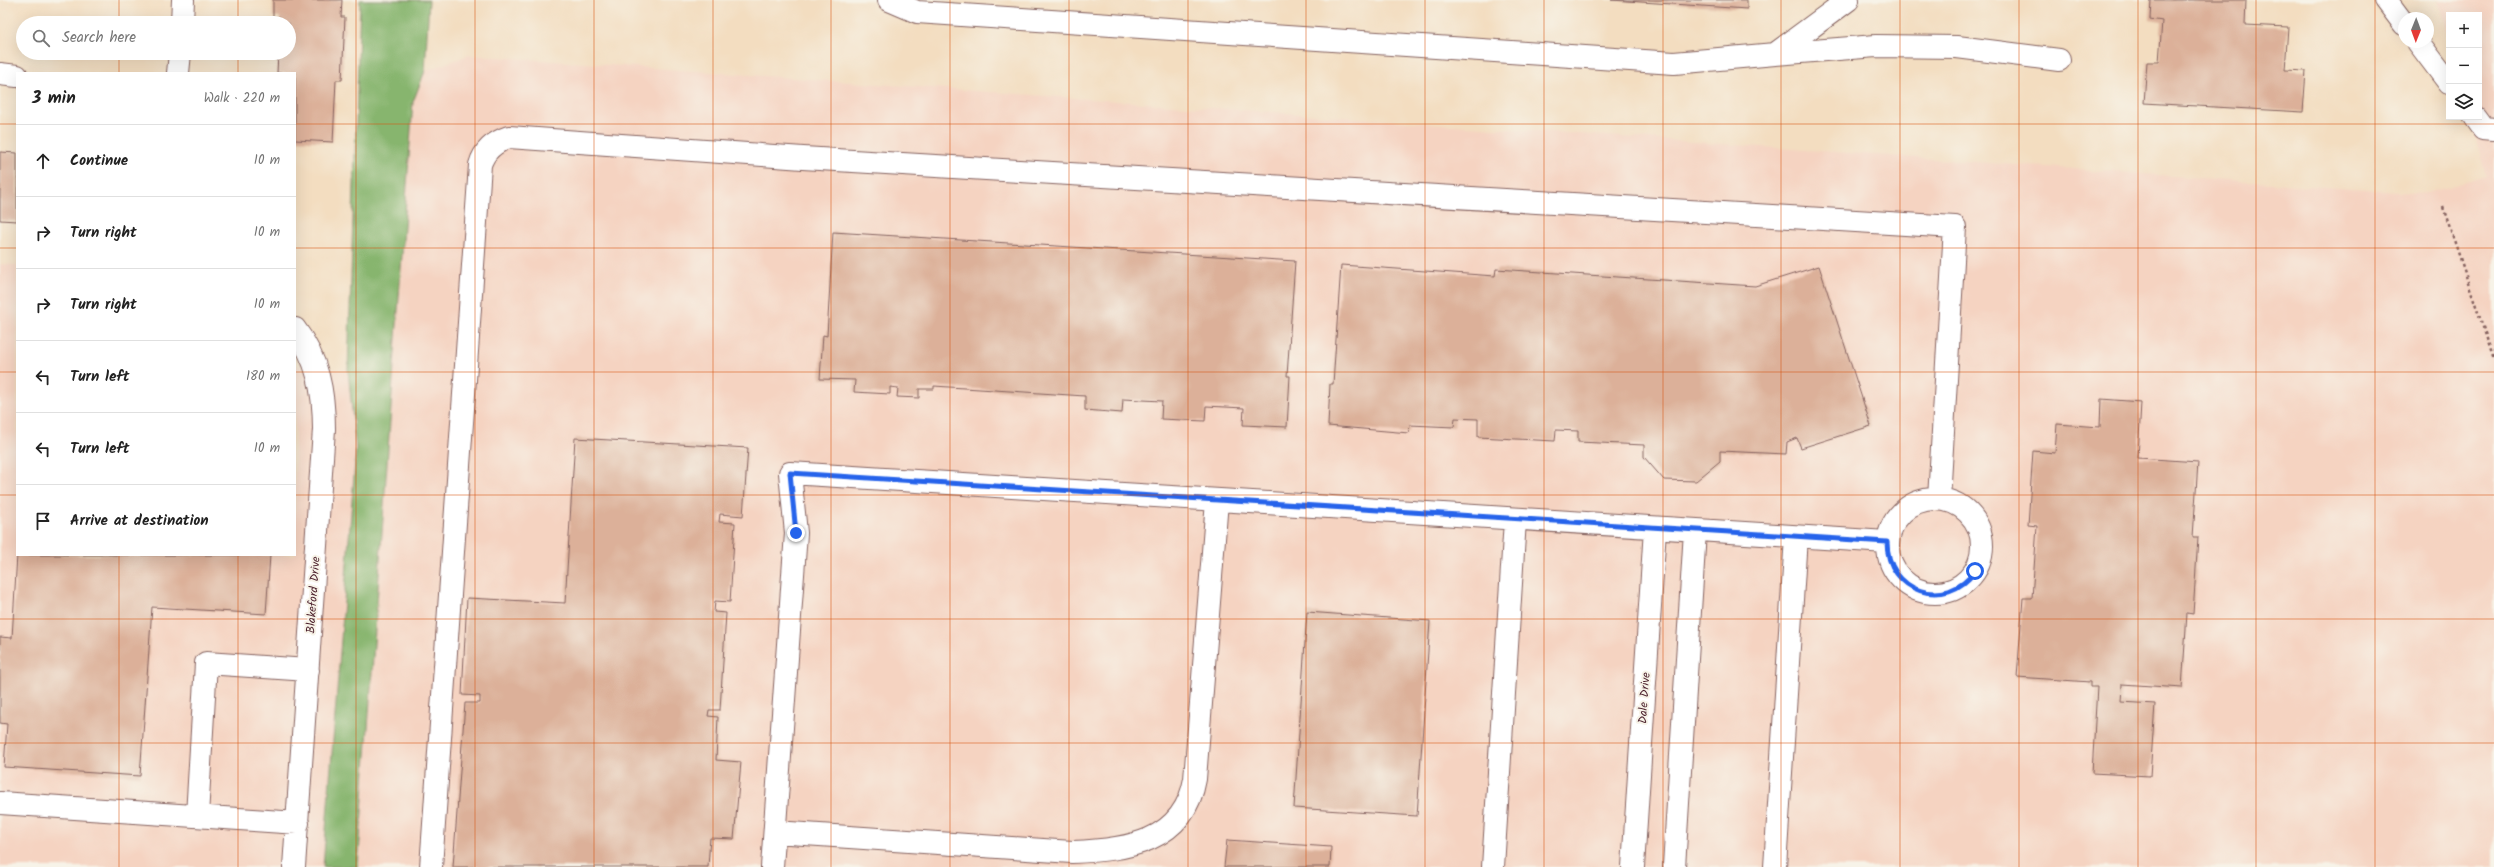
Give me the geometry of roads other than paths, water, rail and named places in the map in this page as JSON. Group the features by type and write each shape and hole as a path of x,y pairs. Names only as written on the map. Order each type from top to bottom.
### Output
{"street":[{"path":"182,16 183,0"},
{"path":"889,0 916,12 1674,63 1876,46 1957,47 2059,60"},
{"path":"1775,54 1848,0"},
{"path":"2386,0 2398,16"},
{"path":"2423,48 2446,79"},
{"path":"178,72 179,60"},
{"path":"0,74 16,76"},
{"path":"2477,120 2483,128 2494,129"},
{"path":"431,867 480,165 484,154 492,146 509,137 811,158 1955,227 1939,499"},
{"name":"Blakeford Drive","path":"294,867 324,410 318,374 310,354 296,331"},
{"path":"772,867 796,533 790,473 1655,529 1887,542"},
{"path":"1939,499 1961,507 1973,518 1980,534 1981,557 1975,571 1966,582 1953,590 1938,593 1916,590 1904,582 1894,571 1889,557 1887,542 1891,526 1901,513 1914,503 1939,499"},
{"path":"775,832 1072,852 1099,851 1130,846 1164,831 1174,823 1187,806 1195,779 1216,501"},
{"path":"1492,867 1515,520"},
{"name":"Dale Drive","path":"1633,867 1655,529"},
{"path":"1674,867 1695,531"},
{"path":"1775,867 1796,537"},
{"path":"197,816 206,663 308,670"},
{"path":"0,803 298,823"}]}
